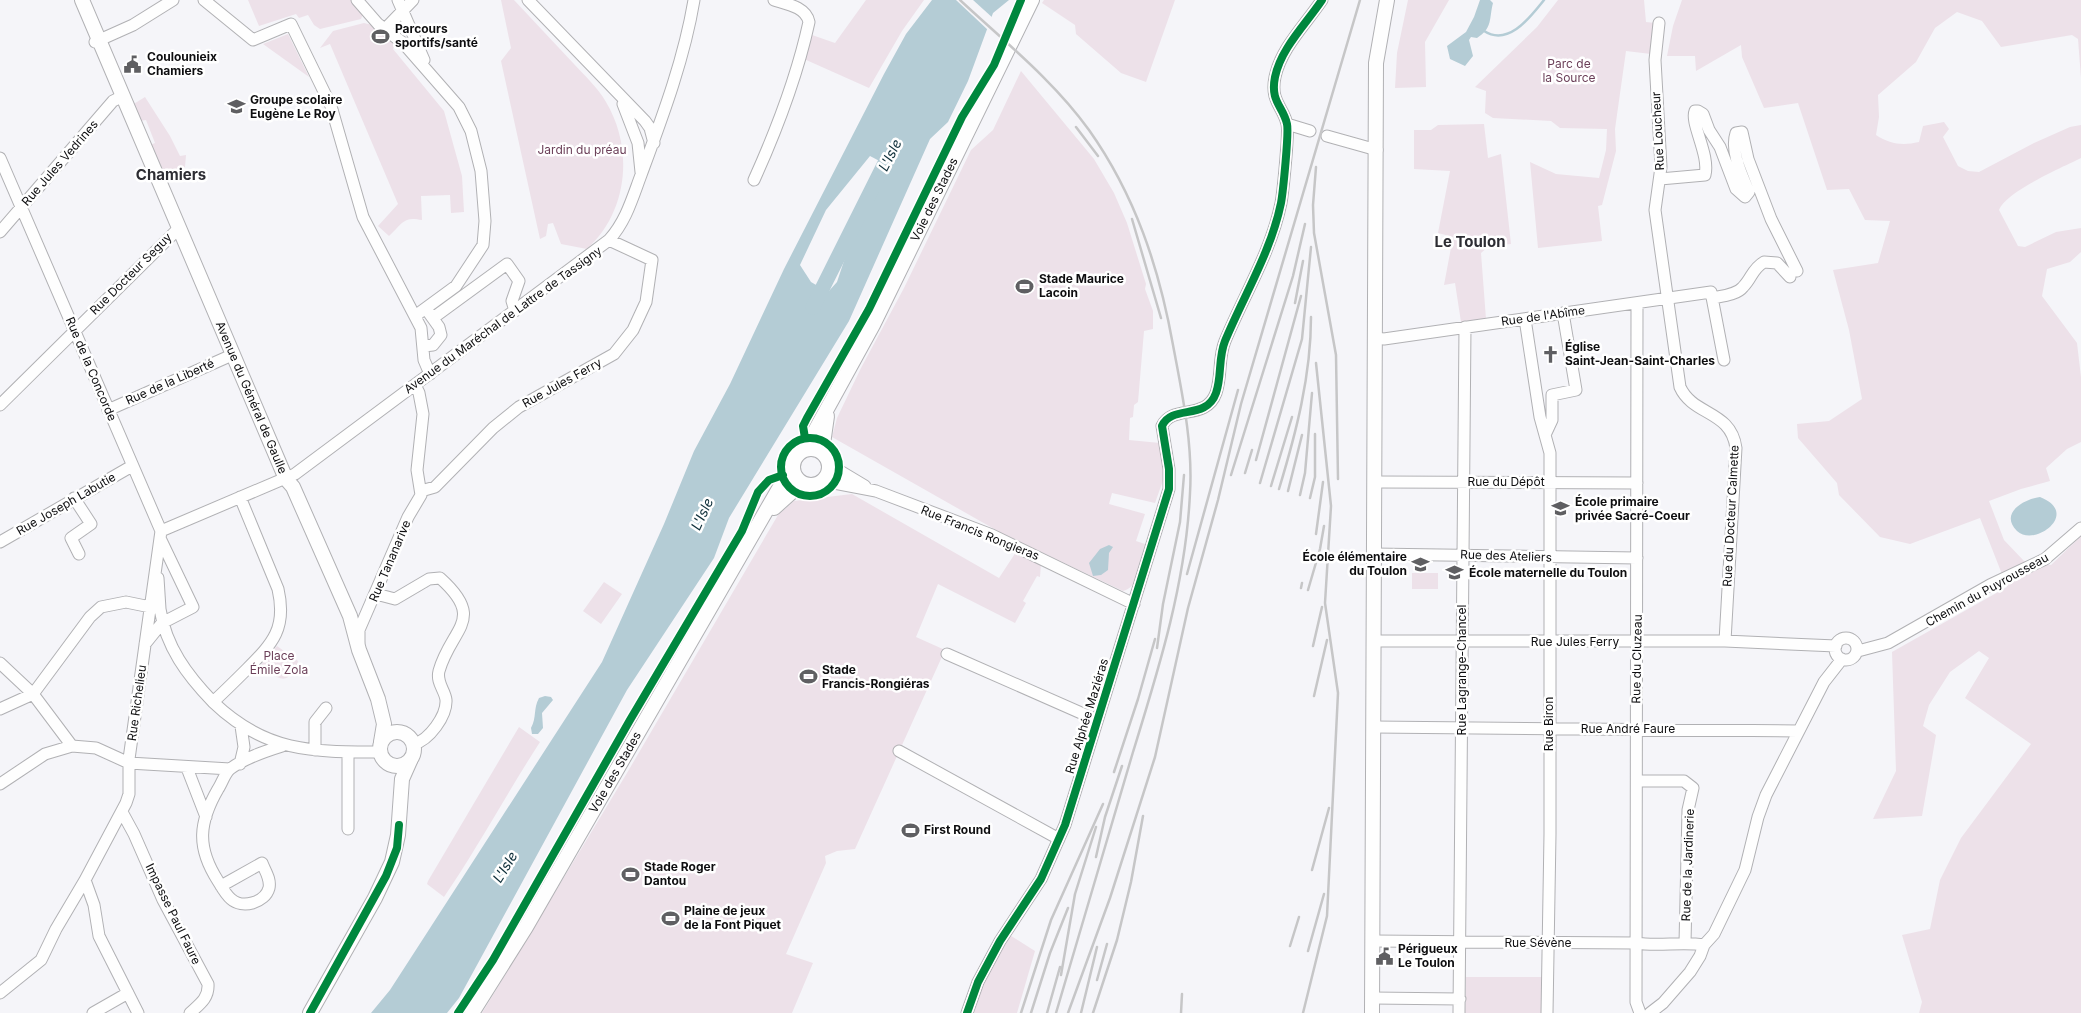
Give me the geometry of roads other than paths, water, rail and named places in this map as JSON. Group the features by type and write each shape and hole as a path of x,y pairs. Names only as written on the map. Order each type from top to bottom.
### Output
{"main road":[{"name":"Avenue du Général de Gaulle","path":"77,0 97,41 286,480 287,490 359,650"},
{"name":"Avenue du Général de Gaulle","path":"82,0 97,41"},
{"name":"Voie des Stades","path":"805,449 869,332 909,253 1032,0"},
{"path":"1372,1013 1376,63 1387,0"},
{"name":"Voie des Stades","path":"826,457 823,444 825,426 833,397"},
{"path":"805,449 816,449 826,457 827,475 815,484 796,477 792,466 795,458 805,449"},
{"name":"Voie des Stades","path":"472,1013 526,927 792,466"},
{"name":"Voie des Stades","path":"756,530 785,498 799,488 815,484"},
{"path":"359,650 378,699 384,724 382,752 393,779 399,825"},
{"path":"310,1013 386,876 396,848 402,779 414,753 414,744 409,736 401,732 378,699"},
{"path":"382,752 389,734 401,732"},
{"path":"382,752 401,766 410,761"}],"street":[{"path":"97,41 133,25 173,0"},
{"path":"204,0 253,40 291,24 331,106 363,217 421,328 424,360 430,374"},
{"path":"357,0 385,29 404,43 458,107 471,131 482,171 486,221 483,245 465,275 448,294 415,316"},
{"path":"385,29 400,5 413,0"},
{"path":"528,0 645,121 650,128 654,143 638,143"},
{"name":"Avenue du Maréchal de Lattre de Tassigny","path":"160,534 240,498 286,480 609,240 625,218 654,143 689,32 694,0"},
{"path":"754,180 779,123 798,68 809,22 808,16 803,11 774,0"},
{"path":"1310,131 1287,124 1277,106 1274,91 1278,68 1286,50 1322,0"},
{"path":"400,5 427,68"},
{"name":"Rue Loucheur","path":"1659,23 1654,60 1660,179 1655,210 1666,298"},
{"path":"613,90 624,106 638,143 641,174"},
{"name":"Rue Jules Vedrines","path":"0,232 113,101 121,97"},
{"name":"Rue de l'Abîme","path":"1375,338 1525,319 1666,298 1712,295 1740,290 1754,270 1764,262 1778,263 1794,274 1748,158 1742,132 1736,133 1734,139 1736,153 1749,192 1745,197 1736,189 1720,147 1698,110 1695,111 1693,118 1705,150 1705,175 1660,179"},
{"path":"645,121 655,122 664,114"},
{"name":"Rue Alphée Maziéras","path":"967,1013 978,982 1000,941 1041,879 1073,803 1169,489 1169,469 1162,426 1168,417 1207,406 1216,394 1219,360 1224,342 1265,255 1281,205 1287,124"},
{"path":"1327,136 1377,150"},
{"name":"Rue de la Concorde","path":"0,158 193,607 162,623"},
{"name":"Rue Docteur Seguy","path":"0,406 178,229"},
{"name":"Rue Jules Ferry","path":"421,491 435,486 493,428 519,407 614,354 633,330 646,302 652,260 609,240"},
{"path":"433,318 507,264 519,281 512,301 515,311"},
{"path":"1712,295 1724,360"},
{"name":"Rue du Docteur Calmette","path":"1666,298 1680,387 1684,394 1723,421 1732,431 1736,448 1725,641"},
{"name":"Rue du Cluzeau","path":"1637,303 1636,1002 1640,1013"},
{"path":"424,346 433,344 441,335 439,327 425,309"},
{"name":"Rue Biron","path":"1545,435 1552,420 1552,395 1576,390 1563,313"},
{"name":"Rue Biron","path":"1525,319 1545,435 1550,453 1548,728 1550,852 1547,1013"},
{"name":"Rue Lagrange-Chancel","path":"1459,1013 1465,326"},
{"name":"Rue de la Liberté","path":"108,410 232,355"},
{"path":"415,385 419,393 423,414 417,470 421,491"},
{"path":"1732,431 1741,423"},
{"path":"826,457 835,468 876,491"},
{"name":"Rue Joseph Labutie","path":"0,542 132,466"},
{"name":"Rue du Dépôt","path":"1375,482 1636,483"},
{"name":"Rue Francis Rongieras","path":"815,484 834,483 876,491 1012,543 1134,604"},
{"name":"Rue Tananarive","path":"359,650 359,630 408,517 420,499 421,491"},
{"path":"74,498 91,524 71,538 79,554"},
{"path":"213,702 267,650 277,635 281,620 282,605 278,589 240,498"},
{"name":"Chemin du Puyrousseau","path":"1858,651 1888,643 1990,585 2045,559 2081,528"},
{"path":"160,534 154,607 179,661 194,683 213,702 241,726 282,746 348,752 382,752"},
{"name":"Rue des Ateliers","path":"1374,554 1637,558"},
{"path":"376,594 395,599 429,578 440,578 459,599 464,608 464,617 439,670 439,681 445,695 445,708 426,738 414,744"},
{"path":"0,709 33,694 94,612 112,604 126,602 154,607"},
{"name":"Rue Richelieu","path":"0,993 41,960 56,929 122,812 129,794 129,763 145,644 154,607"},
{"path":"145,644 162,623"},
{"path":"1848,638 1855,642 1858,651 1851,659 1842,659 1836,654 1836,646 1841,639 1848,638"},
{"name":"Rue Jules Ferry","path":"1374,641 1725,641 1836,646"},
{"path":"947,654 1097,720"},
{"path":"1655,1012 1690,972 1700,956 1704,945 1714,934 1745,870 1762,805 1824,682 1842,659"},
{"path":"0,663 33,694 72,746"},
{"path":"315,750 315,722 326,708"},
{"path":"241,726 258,755"},
{"path":"221,886 208,866 201,834 213,798 235,767 244,747 241,726"},
{"name":"Rue André Faure","path":"1374,727 1798,731"},
{"path":"0,784 45,754 72,746 96,748 129,763 188,768 235,767 258,755 282,746"},
{"path":"899,751 1059,839"},
{"path":"348,752 348,829"},
{"path":"188,768 206,817"},
{"name":"Rue de la Jardinerie","path":"1637,781 1684,781 1693,788 1688,810 1686,942"},
{"name":"Impasse Paul Faure","path":"122,812 134,834 162,900 208,984 209,993 206,999 190,1013"},
{"path":"85,880 94,905 99,936 138,1013"},
{"name":"Rue Sévène","path":"1373,941 1636,943 1657,946 1686,942 1704,945"},
{"path":"93,1013 128,993"},
{"path":"1372,998 1460,999"}],"water":[{"path":"932,0 1009,0 993,13 968,81 948,122 930,139 849,321 729,518 714,558 627,690 459,998 447,1013 371,1013 390,990 602,662 664,524 694,451 730,384 784,269 906,34","holes":["870,156 889,166 850,243 837,282 828,292 811,282 800,265 826,210"]},
{"path":"1480,0 1490,0 1493,3 1490,22 1482,34 1477,38 1471,37 1469,40 1473,56 1465,66 1450,59 1447,46 1466,32"},
{"path":"2040,497 2052,504 2056,511 2055,519 2051,526 2043,532 2034,535 2025,535 2017,531 2012,524 2012,513 2021,504"},
{"path":"1109,545 1113,547 1109,553 1108,570 1101,575 1093,576 1089,563 1100,549"},
{"path":"551,697 553,700 542,713 543,728 538,734 532,734 531,728 537,702 539,698"}],"waterway":[{"path":"1484,31 1493,35 1502,35 1519,28 1544,0"},
{"name":"L'Isle","path":"813,307 894,145"}],"railway":[{"path":"960,0 1028,62 1060,95 1089,130 1120,180 1143,233 1160,288 1180,381 1190,456 1190,493 1187,526 1183,559 1170,624 1056,1013"},
{"path":"1068,1013 1110,898 1155,757 1188,608 1218,500 1241,404 1360,0"},
{"path":"1076,127 1098,156"},
{"path":"1316,167 1313,205 1314,233 1336,355 1338,479"},
{"path":"1132,219 1161,318"},
{"path":"1231,475 1293,276 1305,224"},
{"path":"1260,483 1302,339 1311,247"},
{"path":"1295,303 1303,261"},
{"path":"1256,460 1301,296"},
{"path":"1279,489 1291,447 1305,383 1311,317"},
{"path":"1303,1013 1327,916 1338,693 1325,603 1331,506 1316,363"},
{"path":"1187,574 1238,390"},
{"path":"1300,495 1305,473 1312,393"},
{"path":"1271,486 1292,417"},
{"path":"1310,498 1315,477 1315,434"},
{"path":"1288,491 1302,435"},
{"path":"1245,473 1252,450"},
{"path":"1157,648 1163,604 1180,522 1184,475"},
{"path":"1316,534 1323,482"},
{"path":"1308,590 1320,549 1324,526"},
{"path":"1301,588 1302,583"},
{"path":"1313,646 1322,607"},
{"path":"1114,772 1155,639"},
{"path":"1314,696 1327,640"},
{"path":"1096,857 1105,817 1122,766"},
{"path":"1021,1013 1051,920 1103,804"},
{"path":"1312,870 1329,808"},
{"path":"1093,1013 1117,940 1131,882 1143,816"},
{"path":"1061,975 1075,894 1096,827"},
{"path":"1308,951 1324,894"},
{"path":"1031,1013 1050,953 1068,908"},
{"path":"1290,946 1299,917"},
{"path":"1097,980 1107,944"},
{"path":"1081,1013 1097,947"},
{"path":"1047,1013 1060,967"},
{"path":"1181,1013 1182,994"}],"place":[{"name":"Parcours sportifs/santé","path":"381,36"},
{"name":"Coulounieix Chamiers","path":"133,64"},
{"name":"Groupe scolaire Eugène Le Roy","path":"236,107"},
{"name":"Stade Maurice Lacoin","path":"1025,286"},
{"name":"Église Saint-Jean-Saint-Charles","path":"1551,354"},
{"name":"École primaire privée Sacré-Coeur","path":"1561,509"},
{"name":"École élémentaire du Toulon","path":"1421,564"},
{"name":"École maternelle du Toulon","path":"1455,573"},
{"name":"Stade Francis-Rongiéras","path":"808,677"},
{"name":"First Round","path":"910,830"},
{"name":"Stade Roger Dantou","path":"630,874"},
{"name":"Plaine de jeux de la Font Piquet","path":"670,918"},
{"name":"Périgueux Le Toulon","path":"1384,956"}],"district":[{"name":"Chamiers","path":"171,175"},
{"name":"Le Toulon","path":"1470,242"}],"park label":[{"name":"Parc de la Source","path":"1569,71"},
{"name":"Jardin du préau","path":"582,150"},
{"name":"Place Émile Zola","path":"279,663"}]}
